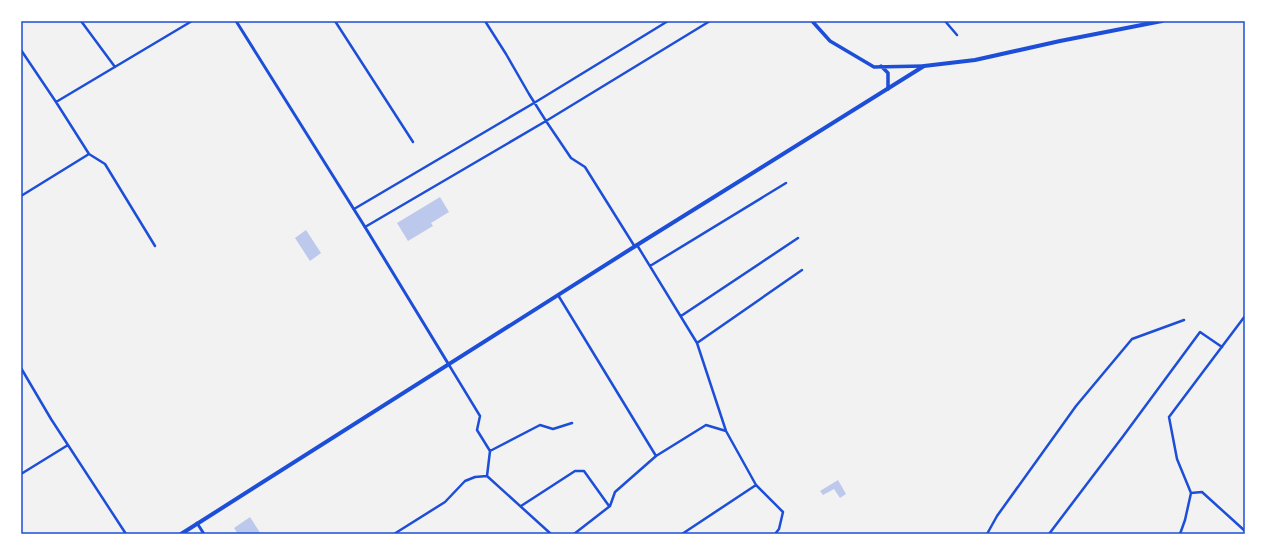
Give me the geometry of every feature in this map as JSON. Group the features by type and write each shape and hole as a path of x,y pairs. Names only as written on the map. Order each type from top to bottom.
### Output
{"main road":[{"path":"812,21 830,41 874,67 924,66 975,60 1060,41 1162,21"},
{"path":"881,66 888,73 888,89"},
{"path":"181,534 558,295 924,66"}],"street":[{"path":"81,21 115,67"},
{"path":"56,102 192,21"},
{"path":"236,21 354,209 480,416 477,430 490,451 487,476"},
{"path":"335,21 413,142"},
{"path":"486,21 534,103 571,158 585,167 650,266 697,343 726,431 756,485 783,512 779,529 775,534"},
{"path":"354,209 534,103 668,21"},
{"path":"365,227 546,121 710,21"},
{"path":"945,21 957,35"},
{"path":"21,50 89,154 105,164 155,246"},
{"path":"21,196 89,154"},
{"path":"650,266 786,183"},
{"path":"681,316 798,238"},
{"path":"697,343 802,270"},
{"path":"558,295 656,456"},
{"path":"1180,534 1185,520 1191,493 1177,459 1169,418 1245,316"},
{"path":"987,534 997,516 1076,406 1132,339 1184,320"},
{"path":"1049,534 1200,332 1222,347"},
{"path":"21,368 126,534"},
{"path":"490,451 540,425 553,429 572,423"},
{"path":"574,534 610,506 615,492 656,456 706,425 726,431"},
{"path":"21,474 68,444"},
{"path":"521,506 575,471 584,471 610,506"},
{"path":"394,534 445,502 465,481 475,477 487,476 549,533"},
{"path":"682,534 756,485"},
{"path":"1191,493 1202,492 1245,531"},
{"path":"197,523 204,534"}],"building":[{"path":"440,197 449,212 431,223 433,226 408,241 397,223"},
{"path":"306,230 321,253 310,261 295,238"},
{"path":"838,480 846,494 840,498 834,489 823,495 820,491"},
{"path":"250,517 261,534 238,534 234,528"}]}
